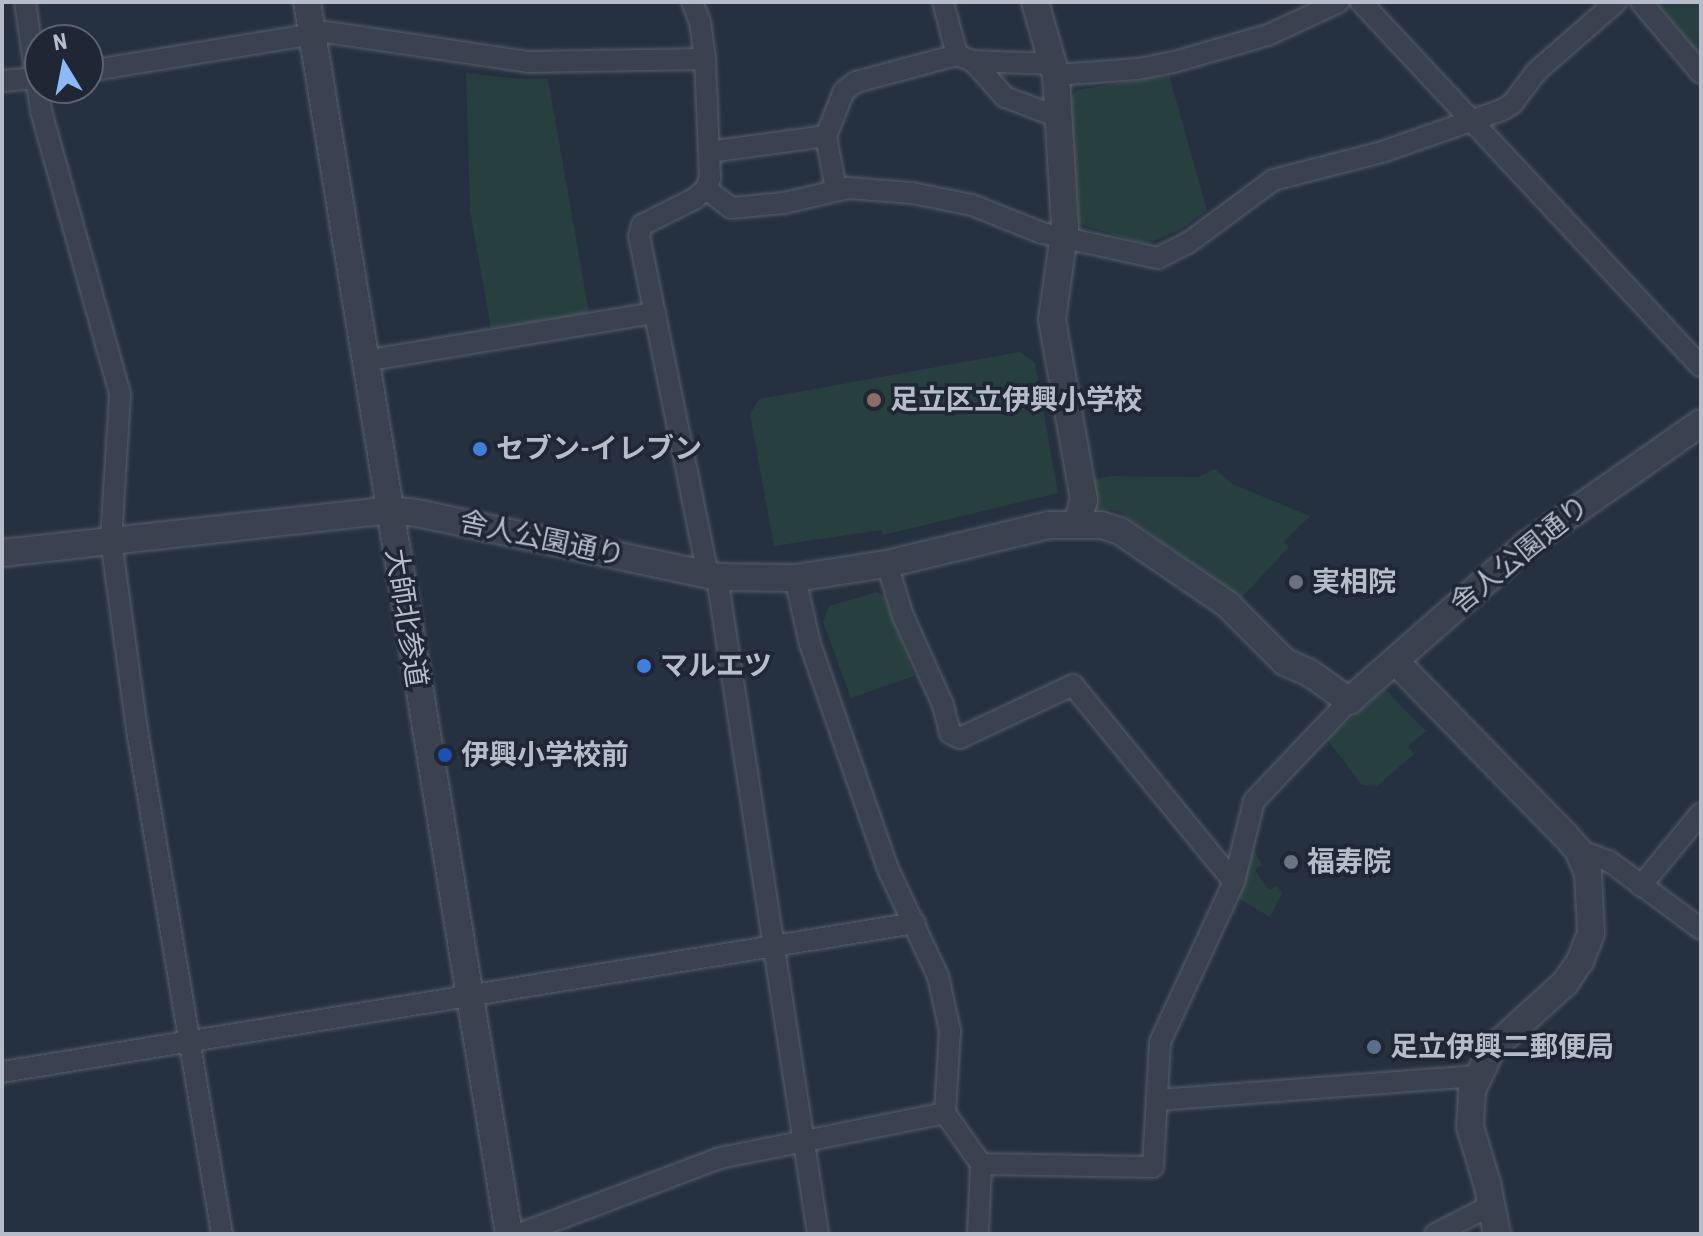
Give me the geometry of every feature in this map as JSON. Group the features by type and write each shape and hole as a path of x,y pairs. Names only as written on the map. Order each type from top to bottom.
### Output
{"street":[{"path":"25,2 29,24"},
{"name":"大師北参道","path":"307,2 509,1234"},
{"path":"692,2 700,22 705,59 710,178 706,189 642,225 639,236 713,575 818,1234"},
{"path":"943,2 965,58 1005,97 1058,117"},
{"path":"1035,2 1055,70 1064,236 1052,320 1084,500 1077,523"},
{"path":"836,189 826,136 844,91 856,82 965,58 1055,70 1138,69 1268,35 1339,2"},
{"path":"1361,2 1701,366"},
{"path":"706,189 731,208 784,203 836,189 912,193 972,205 1042,233 1158,258 1188,243 1273,180 1382,152 1474,122 1512,104 1537,71 1616,2"},
{"path":"1641,2 1701,73"},
{"path":"104,68 326,32 528,62 705,59"},
{"path":"2,81 24,79"},
{"path":"40,104 120,394 111,540 139,744 222,1234"},
{"path":"709,152 826,136"},
{"path":"364,361 655,313"},
{"name":"舎人公園通り","path":"2,553 389,510 417,513 713,575 795,578 887,564 1049,525 1077,523 1120,531 1227,604 1285,662 1310,673 1349,701 1558,520 1701,423"},
{"path":"887,564 903,616 943,705 950,733 960,738 1073,685 1234,882"},
{"path":"795,578 810,644 855,778 888,869 938,976 950,1031 945,1113 981,1164 978,1234"},
{"path":"1395,661 1578,850 1588,873 1591,933 1580,961 1565,983 1491,1050 1476,1076 1469,1110 1470,1127 1497,1234"},
{"path":"981,1164 1153,1167 1160,1042 1234,882 1254,801 1349,701"},
{"path":"1641,886 1701,813"},
{"path":"1578,850 1601,856 1701,929"},
{"path":"2,1072 915,923"},
{"path":"1158,1100 1476,1076"},
{"path":"519,1234 720,1158 945,1113"},
{"path":"1435,1234 1492,1205"}],"green space":[{"path":"1657,2 1701,2 1701,56"},
{"path":"466,73 548,79 589,313 491,328 470,210"},
{"path":"1169,75 1207,210 1180,230 1146,244 1079,224 1069,100 1077,90"},
{"path":"1020,352 1035,363 1058,493 883,535 881,530 774,546 750,414 759,399"},
{"path":"1215,469 1232,484 1310,516 1284,542 1289,547 1242,597 1119,511 1096,508 1090,480 1112,476 1198,477"},
{"path":"877,592 884,596 914,676 851,698 823,622 829,606"},
{"path":"1385,689 1426,731 1408,746 1414,754 1377,786 1362,785 1327,739"},
{"path":"1253,850 1262,864 1255,870 1269,890 1277,886 1282,893 1270,917 1238,898"}],"place":[{"name":"足立区立伊興小学校","path":"874,400"},
{"name":"セブン-イレブン","path":"480,449"},
{"name":"実相院","path":"1296,582"},
{"name":"マルエツ","path":"644,666"},
{"name":"伊興小学校前","path":"445,755"},
{"name":"福寿院","path":"1291,862"},
{"name":"足立伊興二郵便局","path":"1374,1047"}]}
